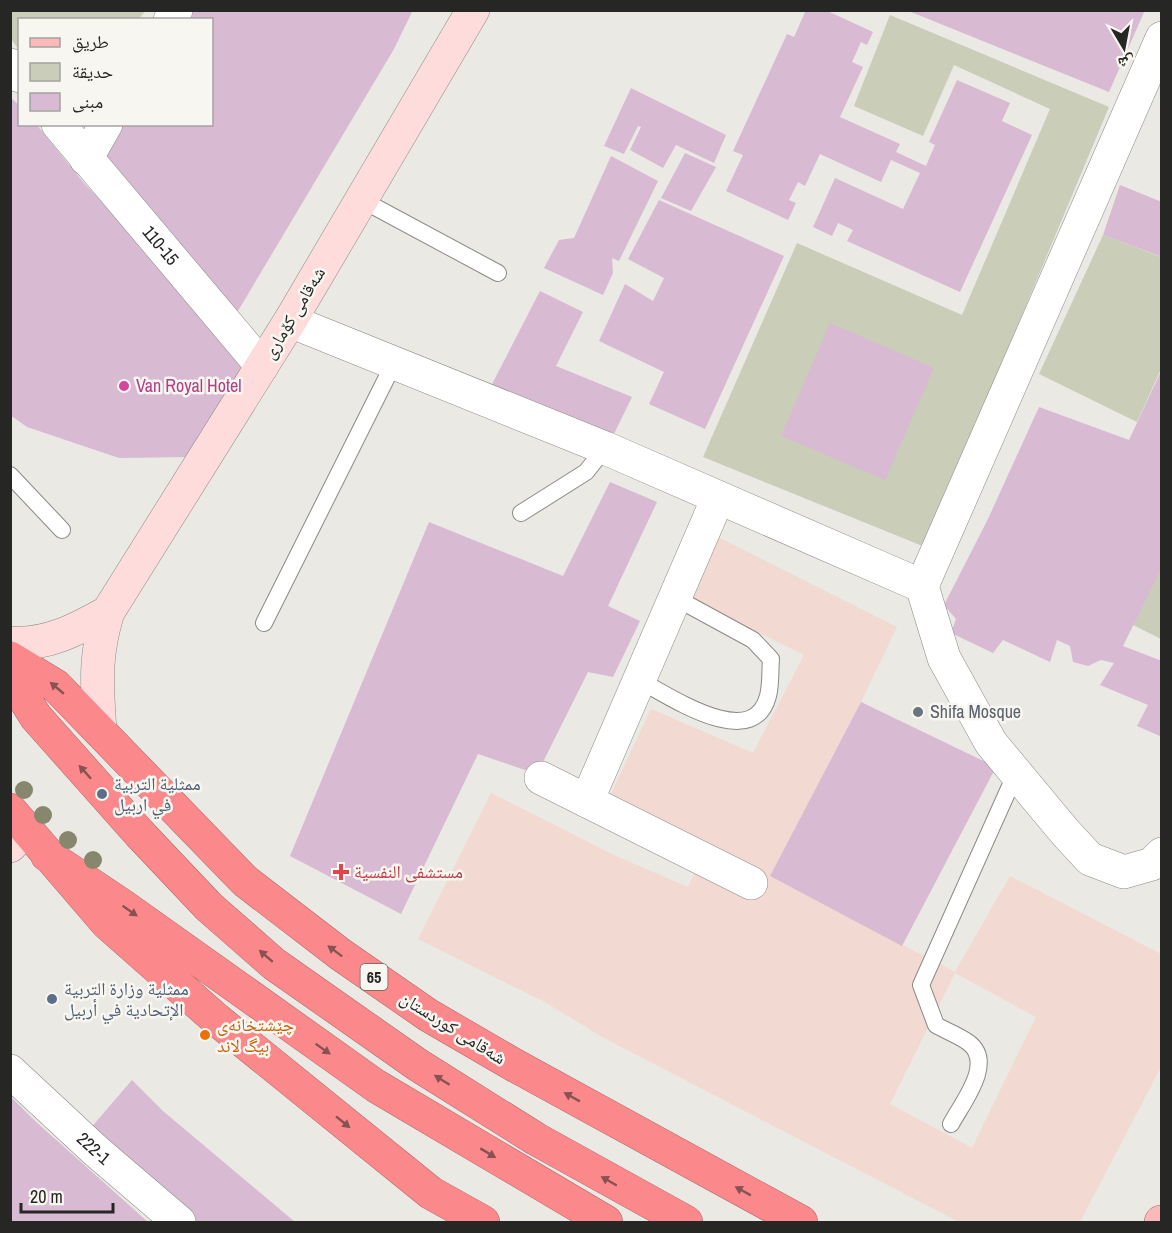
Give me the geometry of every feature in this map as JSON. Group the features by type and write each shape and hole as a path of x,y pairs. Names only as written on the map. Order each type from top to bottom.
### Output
{"highway":[{"name":"شەقامی کوردستان","path":"10,658 56,686 245,881 340,954 428,1015 504,1060 798,1221"},
{"path":"10,676 36,717 139,833 209,907 274,964 418,1065 536,1139 673,1216"},
{"path":"16,828 47,855 376,1086 606,1222"},
{"path":"47,855 107,923 216,1019 431,1193 483,1222"}],"street":[{"name":"شەقامی کۆماری","path":"100,731 96,669 98,643 108,612 290,321 474,10"},
{"path":"1161,38 922,586 944,658 991,743 1090,860 1124,872 1152,864 1161,854"},
{"name":"110-15","path":"60,126 262,366"},
{"path":"86,159 105,126"},
{"path":"290,321 604,448 922,586"},
{"path":"587,801 637,680 718,498"},
{"path":"10,643 46,639 73,631 108,612"},
{"path":"541,778 751,883"},
{"name":"222-1","path":"10,1071 96,1151 178,1222"}],"lane":[{"path":"362,200 498,273"},
{"path":"264,623 393,363"},
{"path":"521,513 586,472 604,448"},
{"path":"10,475 62,530"},
{"path":"637,680 721,721 744,722 754,718 768,698 771,660 753,640 674,597"},
{"path":"951,1124 980,1070 979,1056 971,1044 936,1025 921,985 1016,773"}],"shaded area":[{"path":"712,534 897,627 861,702 770,876 955,972 1010,876 1161,954 1161,1067 1080,1222 959,1222 604,1038 543,1001 418,939 491,793 616,856 688,887 708,846 608,800 651,709 753,753 804,655 685,596","holes":["955,973 1036,1017 972,1148 890,1104"]}],"green space":[{"path":"11,10 145,11 140,18 18,18 18,49 11,39"},
{"path":"890,15 1109,107 925,547 703,457 797,243 962,315 1050,109 954,65 923,136 854,106"},
{"path":"1103,235 1161,257 1161,369 1137,422 1039,374"},
{"path":"1161,567 1161,639 1133,625"}],"building":[{"path":"189,10 413,10 394,49 235,316 103,160 120,126 213,126 213,18 184,18"},
{"path":"806,10 825,10 873,32 867,45 861,42 852,62 863,67 840,117 900,144 896,152 926,166 935,145 929,142 957,80 1010,103 1002,121 1032,135 960,292 847,241 853,230 838,223 832,236 813,227 835,178 903,209 920,173 891,160 881,182 820,154 805,186 798,182 789,200 796,203 788,220 726,191 743,155 733,151 787,34 794,37"},
{"path":"906,10 1145,10 1109,92"},
{"path":"631,88 726,135 714,163 676,145 663,168 630,150 641,127 638,126 624,154 604,146"},
{"path":"10,97 18,104 18,126 38,126 84,183 184,289 249,366 189,457 119,458 27,427 10,415"},
{"path":"685,153 716,167 691,211 661,198"},
{"path":"611,156 658,181 619,261 612,258 613,273 603,295 544,268 559,240 574,238"},
{"path":"1120,185 1162,202 1162,257 1103,235"},
{"path":"659,200 784,256 705,429 649,404 664,372 599,341 625,284 653,301 664,278 628,259"},
{"path":"540,291 583,312 556,366 632,397 612,438 489,390"},
{"path":"830,323 934,368 885,480 781,436"},
{"path":"1162,369 1162,567 1123,646 1162,661 1162,737 1137,726 1148,705 1100,685 1114,663 1101,660 1088,666 1073,662 1070,646 1057,640 1050,662 1003,640 993,653 951,633 956,619 944,605 987,521 1039,407 1129,440"},
{"path":"610,482 657,502 608,606 640,621 613,677 588,672 537,774 478,754 401,914 290,856 429,522 563,576"},
{"path":"861,702 996,767 902,946 770,876"},
{"path":"132,1080 163,1111 295,1222 186,1222 82,1138"},
{"path":"10,1096 34,1120 148,1222 10,1222"}],"place":[{"name":"Van Royal Hotel","path":"124,386"},
{"name":"Shifa Mosque","path":"918,712"},
{"name":"ممثلية التربية في اربيل","path":"102,794"},
{"name":"مستشفى النفسية","path":"341,872"},
{"name":"ممثلية وزارة التربية الإتحادية في أربيل","path":"52,999"},
{"name":"چێشتخانەی بیگ لاند","path":"205,1035"}]}
